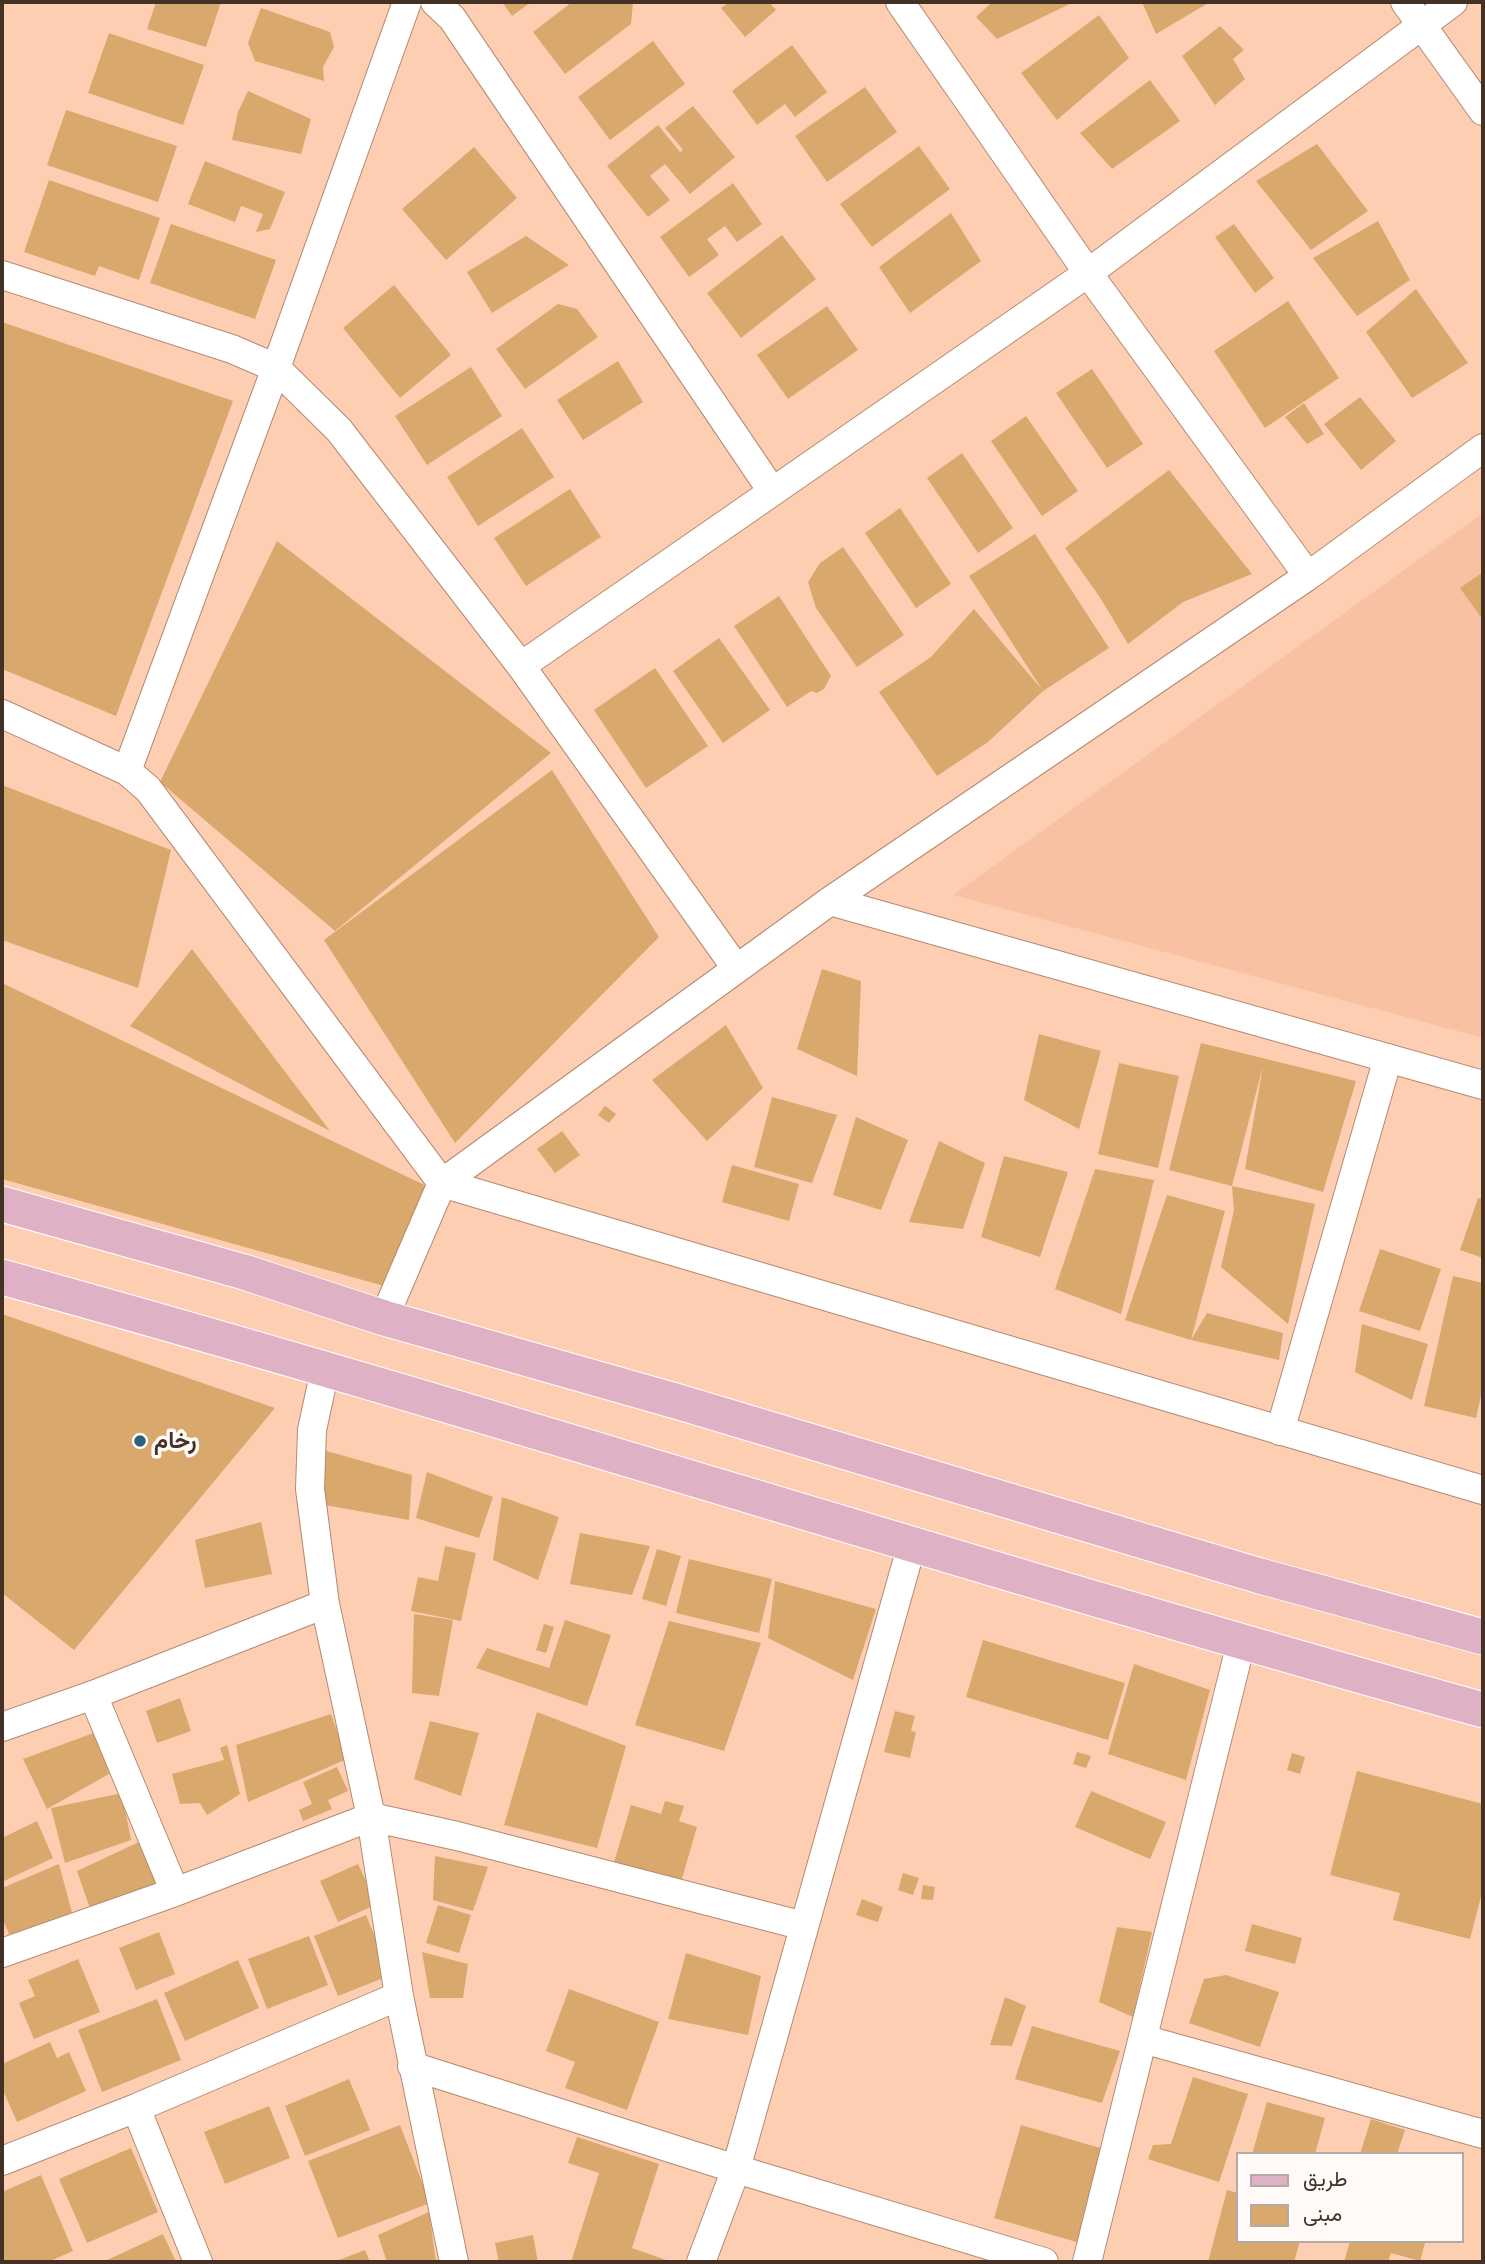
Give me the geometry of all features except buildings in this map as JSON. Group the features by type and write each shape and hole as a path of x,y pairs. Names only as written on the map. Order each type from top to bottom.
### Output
{"main road":[{"path":"2,1205 244,1272 384,1318 679,1402 1260,1576 1483,1637"},
{"path":"2,1277 223,1339 1241,1643 1483,1710"}],"street":[{"path":"127,771 276,368 407,2"},
{"path":"435,2 452,18 772,491"},
{"path":"900,2 1088,273 1308,576"},
{"path":"1405,2 1483,111"},
{"path":"520,666 1088,273 1453,2"},
{"path":"2,275 232,349 276,368 339,430 520,666 736,968"},
{"path":"384,1318 442,1183 830,901 1308,576 1483,448"},
{"path":"2,715 127,771 148,789 442,1183 1483,1490"},
{"path":"830,901 1483,1085"},
{"path":"1280,1431 1388,1058"},
{"path":"325,1370 312,1430 310,1489 325,1604 371,1818 412,2066 454,2262"},
{"path":"701,2262 736,2169 912,1544"},
{"path":"2,1727 93,1695 325,1604"},
{"path":"1087,2262 1241,1643"},
{"path":"93,1695 175,1892"},
{"path":"2,1953 175,1892 371,1818 457,1836 804,1926"},
{"path":"2,2161 136,2108 399,1996"},
{"path":"1143,2039 1483,2134"},
{"path":"412,2066 736,2169 1044,2262"},
{"path":"136,2108 198,2262"}],"shaded area":[{"path":"1483,513 1483,1038 953,895"}],"place":[{"name":"رخام","path":"140,1441"}]}
